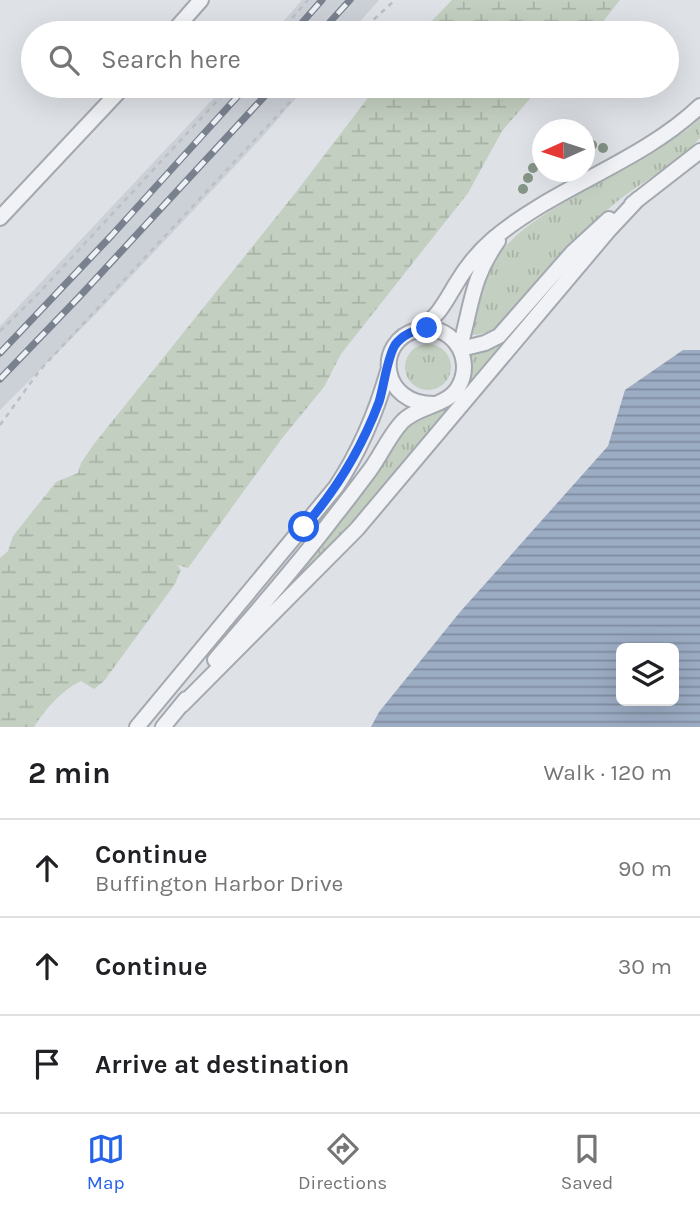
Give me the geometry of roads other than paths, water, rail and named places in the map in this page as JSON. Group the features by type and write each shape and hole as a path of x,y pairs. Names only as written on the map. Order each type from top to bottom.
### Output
{"street":[{"path":"183,21 201,0"},
{"path":"0,218 113,98"},
{"path":"137,727 336,487 364,439 389,369 390,356 396,345 404,336 430,323 438,314 474,257 537,207 661,138 700,106"},
{"path":"460,348 485,343 499,336 572,253 602,224 700,151"},
{"path":"163,727 357,529 638,199"},
{"path":"460,348 472,290 496,243 512,225"},
{"path":"182,705 205,672 330,523 402,422 413,413 448,398 458,389 464,376 465,362 460,348 451,337 440,331 427,328 415,330"},
{"path":"389,369 399,393 422,404 435,404"}],"water":[{"path":"683,350 700,350 700,727 371,727 379,712 460,612 608,446 625,390"}],"railway":[{"path":"304,21 322,0"},
{"path":"331,21 350,0"},
{"path":"0,353 236,98"},
{"path":"0,379 263,98"}]}
